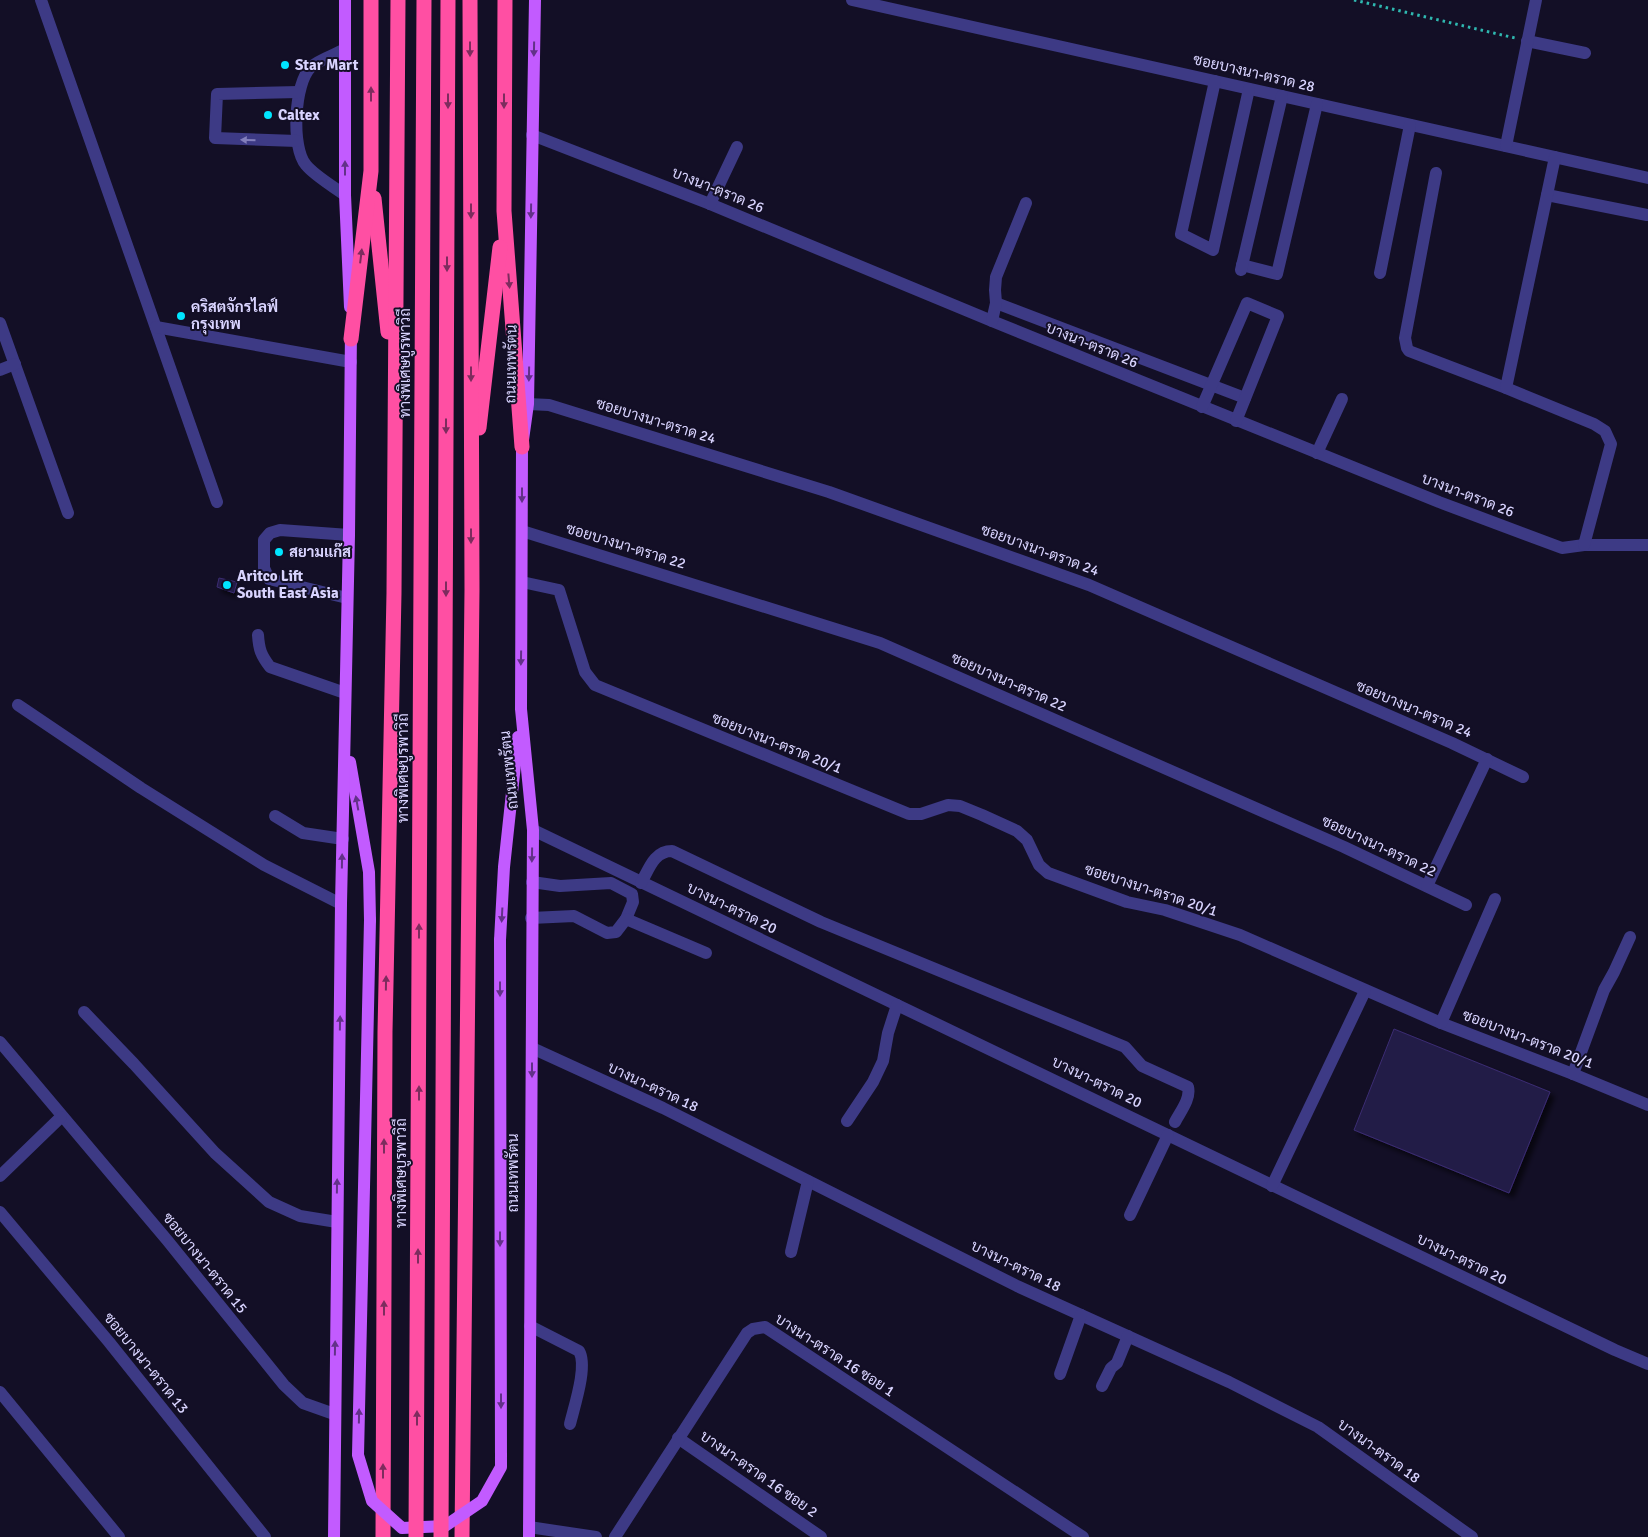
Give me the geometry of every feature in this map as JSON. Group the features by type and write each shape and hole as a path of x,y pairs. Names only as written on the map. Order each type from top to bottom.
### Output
{"highway":[{"path":"371,0 371,171 395,403"},
{"path":"383,1537 385,1032 394,603 398,0"},
{"name":"ทางพิเศษบูรพาวิถี","path":"416,1537 424,0"},
{"path":"441,1537 448,0"},
{"path":"462,1537 469,917 471,502 470,0"},
{"path":"505,0 504,211 522,447"},
{"path":"351,339 371,171"},
{"path":"471,502 504,211"}],"main road":[{"path":"334,1537 341,904 351,362 345,195 346,0"},
{"name":"ถนนเทพรัตน","path":"529,1532 533,830 521,709 522,447 528,404 535,0"},
{"path":"344,733 369,872 370,920 358,1455 372,1501 402,1528 445,1526 482,1502 500,1467 500,940 504,867 521,709"}],"street":[{"path":"41,0 217,502"},
{"name":"ซอยบางนา-ตราด 28","path":"852,0 1648,178"},
{"path":"1506,146 1536,0"},
{"path":"1527,41 1584,53"},
{"path":"345,49 312,67 305,76 299,92 297,141 302,160 307,167 345,195"},
{"path":"1215,81 1181,234 1213,250 1249,89"},
{"path":"297,141 215,138 217,94 299,92"},
{"path":"1282,96 1242,267 1277,274 1317,104"},
{"path":"1380,273 1410,125"},
{"name":"บางนา-ตราด 26","path":"532,135 710,204 1236,421 1439,502 1562,548 1584,545 1648,545"},
{"path":"710,204 737,147"},
{"path":"1506,388 1556,157"},
{"path":"1436,173 1405,338 1406,348 1409,351 1594,424 1605,431 1611,444 1584,545"},
{"path":"1547,195 1647,215"},
{"path":"992,321 996,302 996,277 1026,203"},
{"path":"996,302 1245,398"},
{"path":"1202,407 1247,303 1278,316 1236,421"},
{"path":"0,323 68,513"},
{"path":"156,327 351,362"},
{"path":"0,370 15,364"},
{"path":"1317,453 1342,400"},
{"name":"ซอยบางนา-ตราด 24","path":"528,404 549,405 829,492 1089,585 1523,776"},
{"path":"347,598 269,579 264,568 264,540 270,533 280,530 349,535"},
{"name":"ซอยบางนา-ตราด 22","path":"522,531 880,643 1344,847 1466,905"},
{"name":"ซอยบางนา-ตราด 20/1","path":"522,582 559,590 585,672 595,685 909,814 921,814 948,805 960,806 1017,831 1028,840 1039,865 1048,873 1127,902 1165,910 1240,935 1441,1023 1648,1105"},
{"path":"258,634 258,648 270,667 345,693"},
{"path":"18,706 141,788 264,865 341,904"},
{"path":"1427,886 1487,759"},
{"path":"275,816 303,834 343,839"},
{"name":"บางนา-ตราด 20","path":"533,830 1606,1346 1648,1364"},
{"path":"641,883 657,856 662,852 672,851 821,922 1124,1047 1142,1066 1184,1084 1188,1088 1189,1092 1186,1100 1174,1122"},
{"path":"531,918 574,916 606,933 616,932 626,919 633,902 632,894 611,883 560,886 532,882"},
{"path":"1441,1023 1495,899"},
{"path":"626,919 706,953"},
{"path":"1573,1074 1604,990 1630,937"},
{"path":"1272,1186 1365,991"},
{"path":"847,1121 873,1082 884,1061 888,1033 897,1005"},
{"path":"84,1012 215,1153 269,1202 300,1216 337,1222"},
{"name":"ซอยบางนา-ตราด 15","path":"0,1042 167,1240 284,1385 303,1403 334,1414"},
{"name":"บางนา-ตราด 18","path":"532,1048 663,1108 1017,1286 1229,1382 1318,1427 1472,1537"},
{"path":"0,1176 62,1117"},
{"path":"1130,1215 1168,1135"},
{"path":"791,1252 808,1181"},
{"name":"ซอยบางนา-ตราด 13","path":"0,1212 108,1342 265,1537"},
{"path":"1060,1374 1081,1315"},
{"path":"530,1326 579,1351 581,1354 579,1385 570,1424"},
{"name":"บางนา-ตราด 16 ซอย 1","path":"615,1537 747,1332 765,1327 1083,1537"},
{"path":"1102,1386 1111,1368 1117,1363 1128,1336"},
{"path":"0,1392 119,1537"},
{"name":"บางนา-ตราด 16 ซอย 2","path":"678,1438 822,1537"},
{"path":"529,1532 596,1537"}],"path":[{"path":"1354,0 1527,41"}],"building":[{"name":"Aritco Lift South East Asia","path":"219,578 237,582 234,593 217,587"},
{"path":"1394,1029 1550,1092 1509,1193 1354,1130"}],"place":[{"name":"Star Mart","path":"285,65"},
{"name":"Caltex","path":"268,115"},
{"name":"คริสตจักรไลฟ์ กรุงเทพ","path":"181,316"},
{"name":"สยามแก๊ส","path":"279,552"},
{"name":"Aritco Lift South East Asia","path":"227,585"}]}
